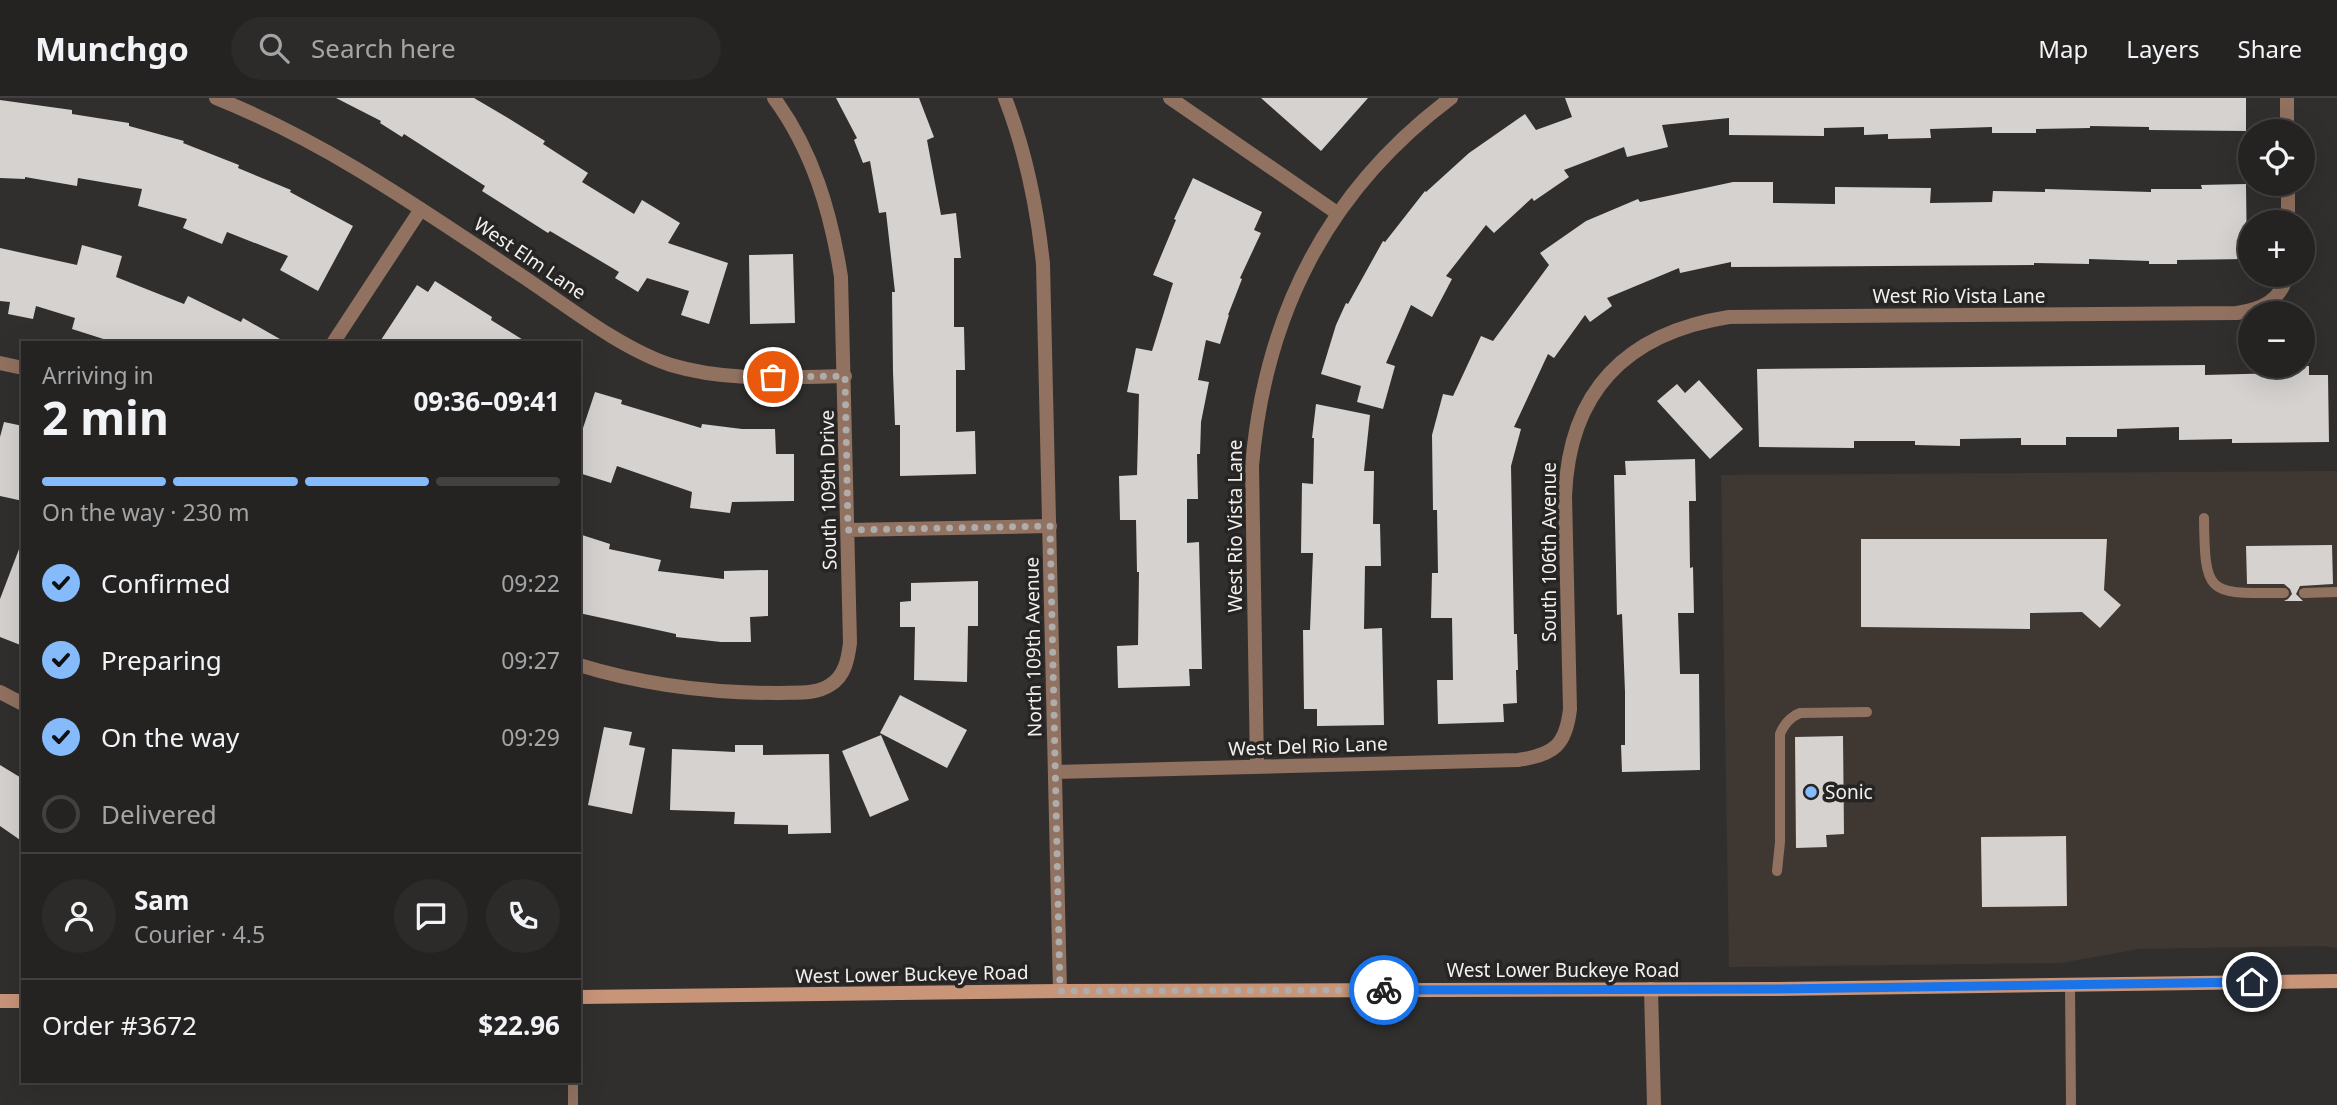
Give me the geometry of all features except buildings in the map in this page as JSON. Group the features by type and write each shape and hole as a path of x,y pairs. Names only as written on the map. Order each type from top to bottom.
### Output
{"main road":[{"name":"West Lower Buckeye Road","path":"581,997 2337,981"},
{"path":"0,1001 21,1001"}],"street":[{"name":"West Elm Lane","path":"216,98 258,116 366,172 594,324 643,353 668,364 722,376 845,376"},
{"name":"South 109th Drive","path":"581,666 639,681 713,692 804,692 829,686 845,668 850,643 848,530 843,303 837,250 822,192 798,136 774,98"},
{"name":"North 109th Avenue","path":"1005,98 1024,154 1040,239 1045,302 1060,991"},
{"path":"1170,98 1337,213"},
{"name":"West Rio Vista Lane","path":"1257,767 1251,501 1255,429 1270,360 1294,292 1322,236 1337,213 1398,144 1451,98"},
{"path":"2287,98 2287,119"},
{"path":"334,341 421,209"},
{"name":"West Rio Vista Lane","path":"1646,342 1691,324 1729,317 2237,313 2263,307 2274,300 2283,287"},
{"name":"South 106th Avenue","path":"1559,746 1565,734 1570,709 1565,496 1571,443 1592,396 1625,358 1646,342"},
{"path":"0,363 21,368"},
{"path":"848,530 1050,526"},
{"path":"0,692 21,703"},
{"name":"West Del Rio Lane","path":"1055,772 1518,760 1548,753 1559,746"},
{"path":"1651,989 1654,1105"}],"lane":[{"path":"2204,518 2205,565 2210,580 2218,589 2239,593 2284,593"},
{"path":"2304,593 2337,592"},
{"path":"1777,871 1780,842 1780,734 1783,727 1792,716 1800,713 1867,712"},
{"path":"2070,985 2071,1105"},
{"path":"573,1083 573,1105"}],"shaded area":[{"path":"2337,471 2337,948 2139,949 2061,963 1729,967 1721,475"}],"way so far":[{"path":"773,377 845,376 848,530 1050,526 1060,991 1384,990"}],"place":[{"name":"Sonic","path":"1811,792"}],"route":[{"path":"1384,990 1776,989 2252,982"}]}
